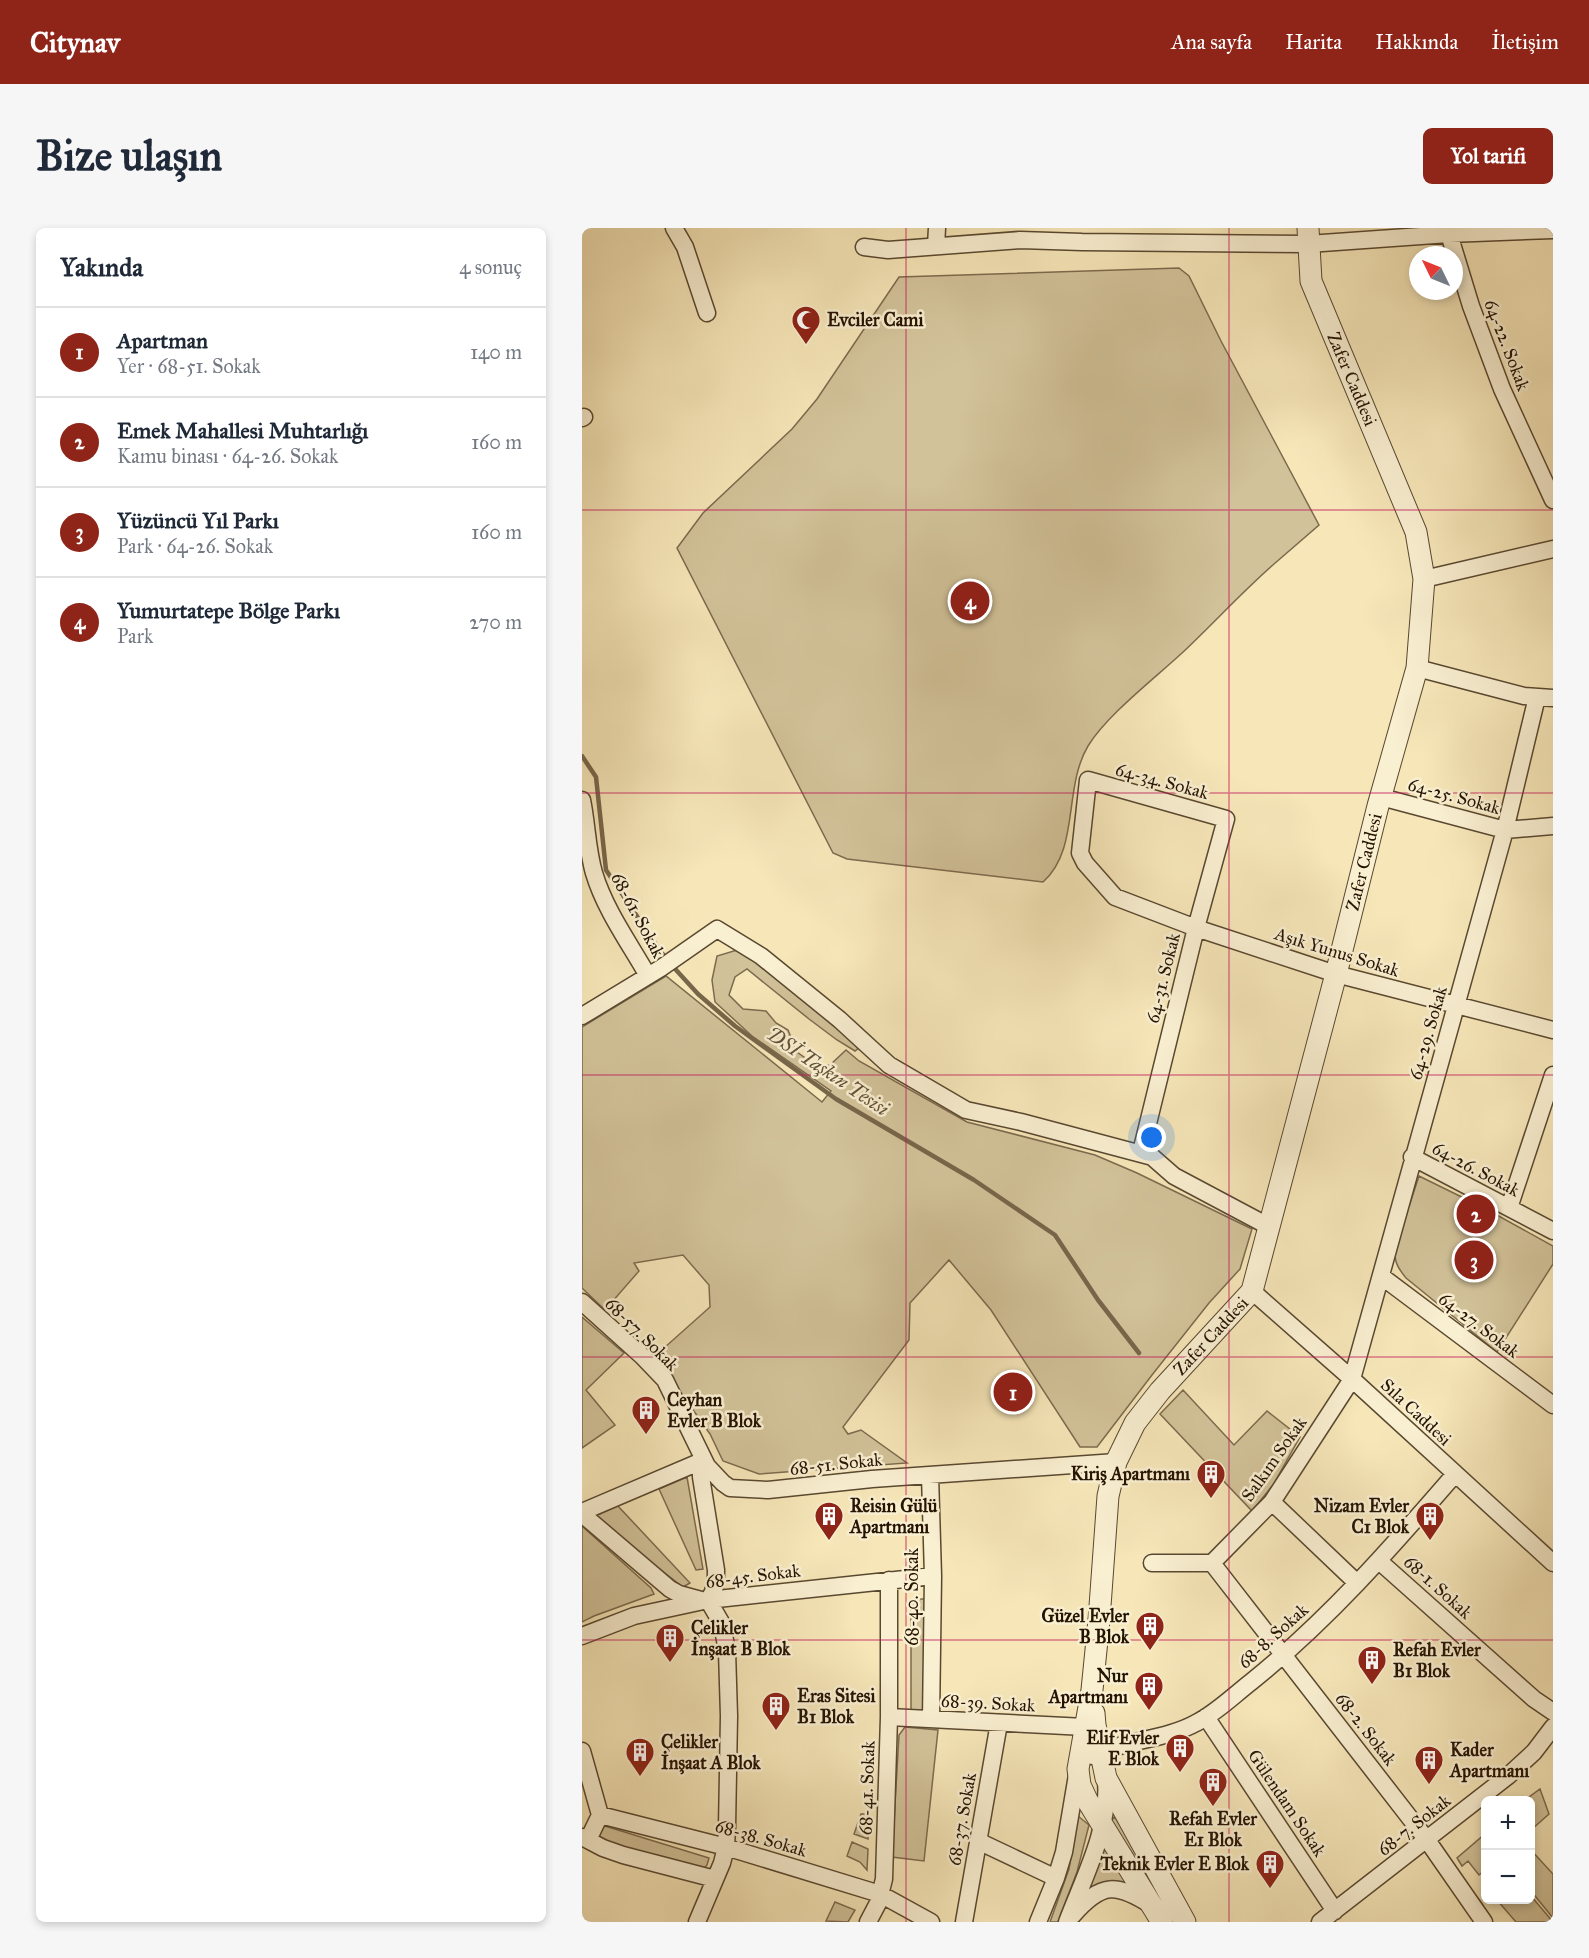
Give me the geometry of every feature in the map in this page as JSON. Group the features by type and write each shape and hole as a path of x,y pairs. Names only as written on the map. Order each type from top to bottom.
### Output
{"street":[{"path":"674,228 685,247 707,313"},
{"path":"936,246 937,228"},
{"path":"864,247 888,250 936,246 1020,234 1308,236 1553,230"},
{"name":"64-22. Sokak","path":"1449,231 1471,306 1502,389 1553,500"},
{"name":"Zafer Caddesi","path":"1093,1678 1108,1497 1116,1462 1135,1423 1147,1407 1252,1291 1417,668 1425,579 1416,532 1311,281 1308,236"},
{"path":"1425,579 1553,549"},
{"path":"1417,668 1524,696 1545,698"},
{"name":"64-29. Sokak","path":"1352,1379 1382,1276 1412,1157 1545,698"},
{"name":"64-34. Sokak","path":"1115,897 1085,863 1080,853 1088,780 1226,819"},
{"name":"64-25. Sokak","path":"1381,797 1505,830 1553,826"},
{"name":"68-61. Sokak","path":"582,800 585,848 594,874 603,895 655,972"},
{"name":"64-31. Sokak","path":"1146,1152 1196,928 1226,819"},
{"name":"Aşık Yunus Sokak","path":"1115,897 1196,928 1336,974 1553,1030"},
{"path":"582,1016 655,972 717,929 761,956 840,1020 889,1065 966,1110 1146,1152 1183,1181 1268,1226"},
{"path":"1509,1208 1553,1075"},
{"name":"64-26. Sokak","path":"1412,1157 1553,1231"},
{"name":"64-27. Sokak","path":"1382,1276 1553,1405"},
{"name":"Sıla Caddesi","path":"1252,1291 1553,1563"},
{"name":"68-57. Sokak","path":"582,1302 665,1380 704,1460"},
{"name":"Salkım Sokak","path":"1212,1563 1272,1502 1352,1379"},
{"path":"704,1460 582,1513 670,1589 697,1599 708,1600"},
{"path":"704,1460 701,1466 701,1477 716,1570 716,1586 708,1600"},
{"name":"68-51. Sokak","path":"704,1460 723,1484 739,1489 778,1489 930,1475 1116,1462"},
{"name":"68-8. Sokak","path":"1078,1768 1091,1756 1100,1752 1185,1728 1206,1717 1284,1655 1379,1561 1455,1474"},
{"name":"68-40. Sokak","path":"930,1475 933,1576 931,1719"},
{"path":"1272,1502 1357,1583"},
{"name":"68-1. Sokak","path":"1379,1561 1534,1699 1553,1713"},
{"path":"1152,1563 1212,1563"},
{"name":"68-2. Sokak","path":"1212,1563 1427,1840 1484,1922"},
{"name":"68-45. Sokak","path":"582,1636 634,1616 708,1600 933,1576"},
{"name":"68-41. Sokak","path":"868,1922 878,1903 884,1879 889,1717 889,1580"},
{"path":"697,1922 726,1847 729,1716 727,1651 722,1624 708,1600"},
{"path":"1038,1922 1056,1878 1069,1826 1093,1678"},
{"path":"1067,1922 1102,1828 1106,1803 1106,1778 1095,1725 1093,1678"},
{"name":"68-39. Sokak","path":"889,1717 1085,1727"},
{"name":"Gülendam Sokak","path":"1206,1717 1335,1911"},
{"name":"68-37. Sokak","path":"964,1922 999,1723"},
{"name":"68-7. Sokak","path":"1320,1922 1508,1776 1534,1752 1553,1727"},
{"path":"582,1751 600,1815 585,1839 623,1855 715,1879"},
{"path":"1078,1768 1080,1785 1102,1828 1156,1914"},
{"path":"1106,1778 1185,1922"},
{"name":"68-38. Sokak","path":"600,1815 726,1847 880,1893 931,1922"},
{"path":"978,1840 1056,1878"},
{"path":"1067,1922 1082,1904 1100,1892 1116,1888 1125,1890 1156,1914"}],"shaded area":[{"path":"1179,268 1189,276 1319,525 1262,575 1182,653 1132,697 1096,734 1080,763 1062,853 1055,868 1043,882 847,859 833,853 677,548 703,513 792,429 817,399 899,277"},
{"path":"737,950 756,958 864,1044 855,1051 837,1040 747,969 735,977 729,995 743,1009 766,1011 776,1023 788,1030 797,1052 818,1067 830,1065 846,1050 859,1061 967,1122 1095,1155 1252,1229 1240,1269 1209,1303 1097,1447 1080,1447 991,1310 949,1260 910,1303 909,1340 843,1427 848,1434 861,1430 907,1463 759,1474 723,1461 710,1434 655,1356 710,1307 709,1285 683,1255 634,1263 639,1271 605,1310 582,1288 582,1027 666,976 822,1102 831,1091 752,1036 715,1002 712,980 717,956"},
{"path":"1419,1176 1553,1246 1553,1264 1497,1352 1406,1278 1398,1267 1395,1259 1396,1246"},
{"path":"582,1317 624,1353 586,1390 615,1425 582,1448"},
{"path":"1183,1390 1234,1445 1267,1411 1300,1437 1273,1485 1252,1511 1160,1414"},
{"path":"687,1477 703,1569 696,1570 659,1489"},
{"path":"617,1505 690,1583 683,1587 592,1518"},
{"path":"582,1526 651,1588 654,1594 582,1622"},
{"path":"912,1599 926,1599 924,1710 911,1710"},
{"path":"905,1727 938,1730 924,1861 892,1857 899,1735"},
{"path":"1540,1789 1549,1814 1535,1826 1535,1796 1530,1796"},
{"path":"861,1814 869,1814 868,1839 854,1834"},
{"path":"1078,1816 1089,1825 1077,1872 1058,1922 1050,1922 1069,1869"},
{"path":"1115,1817 1149,1873 1142,1877 1107,1823"},
{"path":"605,1826 709,1858 707,1865 701,1872 598,1841 599,1832"},
{"path":"1481,1837 1481,1873 1479,1875 1468,1861 1462,1866 1457,1858"},
{"path":"852,1842 868,1849 867,1870 860,1862 847,1856"},
{"path":"1102,1845 1129,1883 1107,1883 1082,1891"},
{"path":"1535,1854 1553,1874 1553,1918 1535,1896"},
{"path":"1535,1901 1553,1922 1516,1922 1500,1904 1535,1904"},
{"path":"835,1902 855,1910 848,1922 826,1921"}],"waterway":[{"name":"DSİ Taşkın Tesisi","path":"582,756 596,777 606,870 661,952 698,994 735,1026 836,1099 974,1180 1055,1235 1098,1300 1139,1353"}],"place":[{"name":"Evciler Cami","path":"806,346"},
{"name":"Yumurtatepe Bölge Parkı","path":"970,601"},
{"name":"Emek Mahallesi Muhtarlığı","path":"1476,1214"},
{"name":"Yüzüncü Yıl Parkı","path":"1474,1260"},
{"name":"Apartman","path":"1013,1392"},
{"name":"Ceyhan Evler B Blok","path":"646,1436"},
{"name":"Kiriş Apartmanı","path":"1211,1500"},
{"name":"Reisin Gülü Apartmanı","path":"829,1542"},
{"name":"Nizam Evler C1 Blok","path":"1430,1542"},
{"name":"Güzel Evler B Blok","path":"1150,1652"},
{"name":"Çelikler İnşaat B Blok","path":"670,1664"},
{"name":"Refah Evler B1 Blok","path":"1372,1686"},
{"name":"Nur Apartmanı","path":"1149,1712"},
{"name":"Eras Sitesi B1 Blok","path":"776,1732"},
{"name":"Elif Evler E Blok","path":"1180,1774"},
{"name":"Çelikler İnşaat A Blok","path":"640,1778"},
{"name":"Kader Apartmanı","path":"1429,1786"},
{"name":"Refah Evler E1 Blok","path":"1213,1808"},
{"name":"Teknik Evler E Blok","path":"1270,1890"}]}
